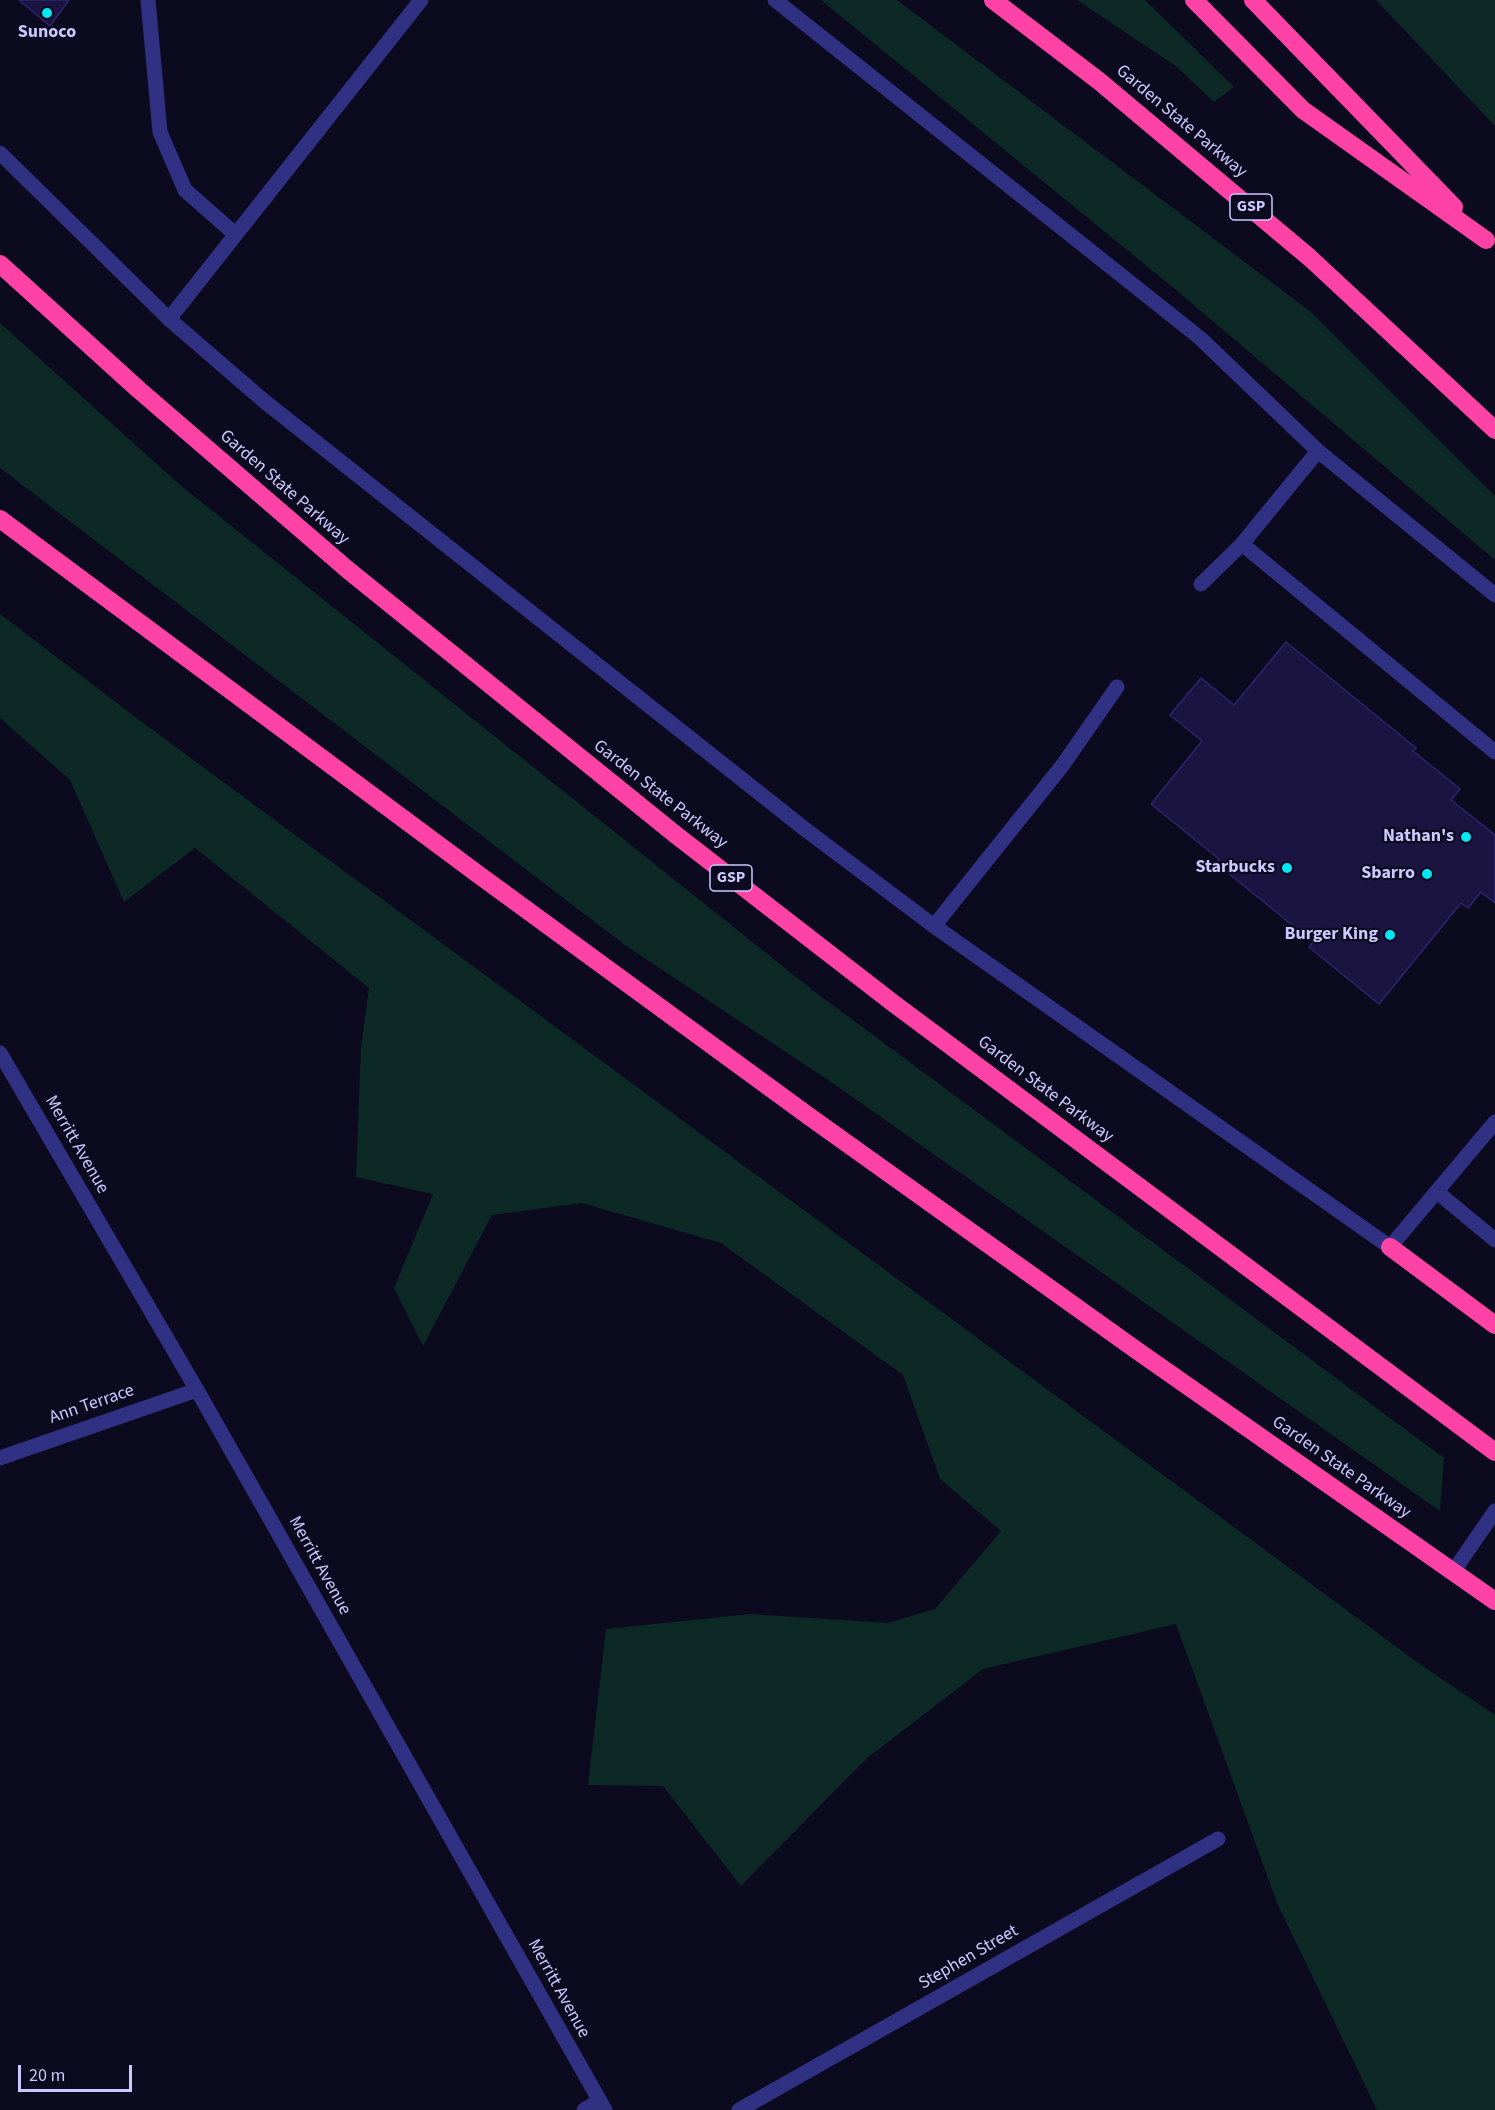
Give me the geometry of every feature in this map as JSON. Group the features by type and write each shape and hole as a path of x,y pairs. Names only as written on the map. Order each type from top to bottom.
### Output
{"highway":[{"name":"Garden State Parkway","path":"993,0 1099,81 1302,250 1495,430"},
{"path":"1194,0 1303,110 1491,245"},
{"path":"1253,0 1491,245"},
{"name":"Garden State Parkway","path":"0,264 148,398 340,563 666,828 902,1010 1495,1452"},
{"name":"Garden State Parkway","path":"0,519 706,1042 1139,1352 1495,1601"},
{"path":"1390,1247 1495,1325"}],"street":[{"path":"148,0 160,132 185,190 235,234"},
{"path":"169,319 421,0"},
{"path":"775,0 1200,338 1318,450 1495,595"},
{"path":"0,153 169,319 264,400 806,830 934,926 1390,1247 1495,1122"},
{"path":"1201,584 1242,544 1318,450"},
{"path":"1242,544 1495,752"},
{"path":"934,926 1062,766 1117,687"},
{"name":"Merritt Avenue","path":"0,1053 197,1390 602,2106"},
{"path":"1437,1192 1495,1240"},
{"name":"Ann Terrace","path":"0,1458 197,1390"},
{"path":"1453,1572 1495,1511"},
{"name":"Stephen Street","path":"739,2110 1218,1839"},
{"path":"584,2110 602,2106"}],"green space":[{"path":"821,0 897,0 1311,312 1495,496 1495,560 1176,290"},
{"path":"1077,0 1145,0 1234,87 1214,102 1177,67"},
{"path":"1376,0 1495,0 1495,126"},
{"path":"0,323 180,485 815,992 1444,1458 1440,1511 837,1086 625,945 0,468"},
{"path":"0,614 146,725 1417,1662 1495,1715 1495,2110 1377,2110 1277,1903 1176,1624 983,1669 866,1759 741,1886 663,1786 588,1785 606,1629 750,1614 888,1623 935,1609 1001,1531 940,1479 903,1375 721,1243 582,1203 492,1215 423,1346 394,1288 433,1194 356,1177 361,1047 369,988 195,848 124,902 70,780 0,718"}],"building":[{"name":"Sunoco","path":"19,0 69,0 50,26"},
{"path":"1286,642 1416,748 1413,751 1460,789 1451,800 1495,835 1495,903 1481,892 1468,908 1461,903 1379,1004 1309,947 1313,942 1216,863 1219,859 1151,804 1202,741 1170,715 1201,678 1234,705"}],"place":[{"name":"Sunoco","path":"47,13"},
{"name":"Nathan's","path":"1466,837"},
{"name":"Starbucks","path":"1287,868"},
{"name":"Sbarro","path":"1427,874"},
{"name":"Burger King","path":"1390,935"}]}
